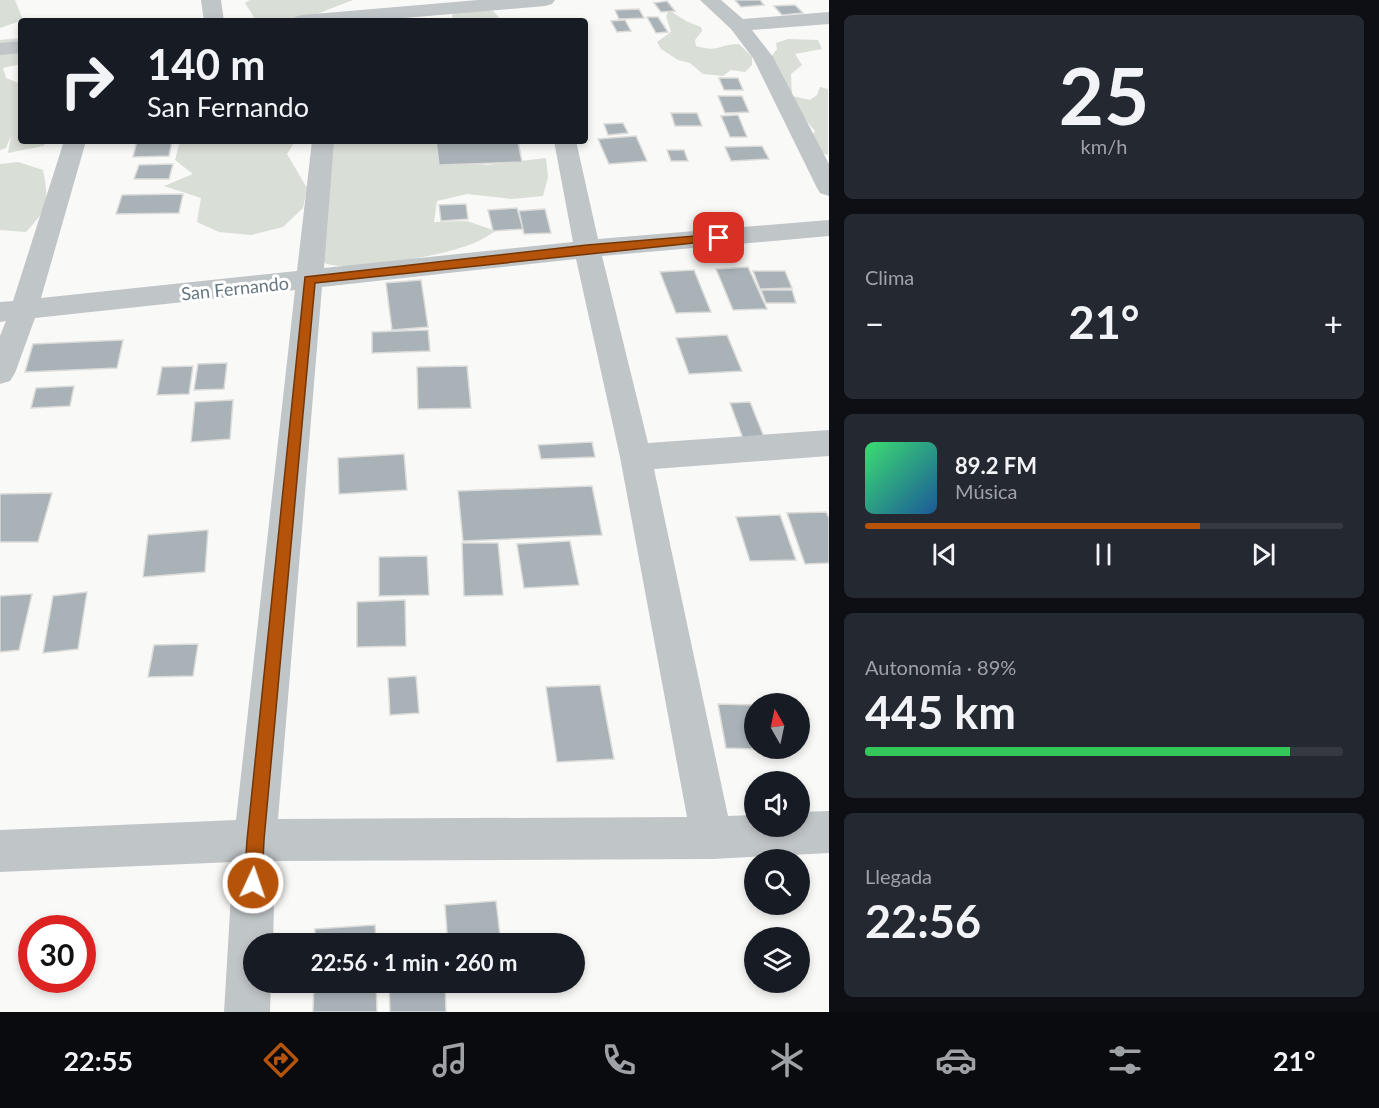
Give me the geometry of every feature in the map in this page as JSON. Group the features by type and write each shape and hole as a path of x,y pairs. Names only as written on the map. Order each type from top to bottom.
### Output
{"street":[{"path":"211,0 214,18"},
{"path":"337,18 545,0"},
{"path":"710,0 738,25 763,57 828,188"},
{"path":"738,25 828,18"},
{"path":"0,49 18,47"},
{"path":"0,373 12,311 74,144"},
{"path":"247,1012 255,840 323,144"},
{"path":"566,144 587,249 636,457 712,838"},
{"name":"San Fernando","path":"12,311 587,249 828,228"},
{"path":"636,457 828,443"},
{"path":"0,851 255,840 712,838 828,832"}],"shaded area":[{"path":"0,0 15,0 22,18 0,28"},
{"path":"250,0 353,0 307,18 254,18 245,3"},
{"path":"456,10 493,11 499,18 452,18"},
{"path":"669,10 701,27 702,31 695,40 696,46 715,48 739,44 752,57 752,65 745,72 731,70 723,76 703,74 690,63 678,60 661,49 657,42 671,32 666,16"},
{"path":"18,38 18,65 3,68 6,78 18,83 18,144 45,144 43,146 8,153 11,136 6,148 0,150 0,40"},
{"path":"788,39 818,40 822,49 795,54 802,65 791,74 792,96 810,100 817,95 820,87 828,89 828,155 816,152 812,136 815,131 802,116 771,57 777,49 776,43"},
{"path":"179,144 293,144 287,154 307,188 303,208 283,227 251,235 219,232 197,222 201,198 164,186 193,174 175,160"},
{"path":"317,144 443,144 443,161 487,165 546,158 548,177 543,196 512,199 467,194 437,201 434,222 467,221 496,231 475,243 419,258 374,265 335,265 322,262"},
{"path":"18,162 43,170 46,190 43,210 26,232 0,230 0,164"}],"building":[{"path":"735,0 760,0 764,5 741,7"},
{"path":"667,1 675,11 661,12 654,3"},
{"path":"795,5 803,13 782,15 774,6"},
{"path":"639,9 644,18 619,19 615,10"},
{"path":"647,17 658,17 668,32 656,33"},
{"path":"625,20 631,31 617,32 611,21"},
{"path":"719,78 738,78 743,90 724,90"},
{"path":"718,96 742,96 749,112 725,113"},
{"path":"671,113 697,113 702,126 675,126"},
{"path":"738,115 747,137 730,137 721,116"},
{"path":"623,123 628,133 608,135 604,124"},
{"path":"636,136 647,161 609,164 598,139"},
{"path":"136,144 171,144 169,156 133,157"},
{"path":"436,144 519,144 522,162 439,165"},
{"path":"762,146 769,159 731,161 725,147"},
{"path":"667,150 684,150 688,161 671,161"},
{"path":"173,164 169,179 134,179 139,165"},
{"path":"183,194 179,213 116,214 122,195"},
{"path":"466,204 468,219 441,221 439,205"},
{"path":"517,208 523,229 493,231 488,210"},
{"path":"545,209 551,233 524,234 519,211"},
{"path":"748,267 767,309 733,310 716,269"},
{"path":"694,270 711,312 676,313 660,272"},
{"path":"753,271 785,271 792,288 760,289"},
{"path":"421,280 428,327 392,330 386,283"},
{"path":"761,290 792,290 796,303 766,303"},
{"path":"428,330 430,351 372,353 372,332"},
{"path":"727,335 742,371 689,374 676,338"},
{"path":"123,340 117,368 25,372 33,344"},
{"path":"227,363 224,389 194,390 198,364"},
{"path":"193,366 189,394 157,395 162,367"},
{"path":"467,366 471,408 418,409 417,367"},
{"path":"74,386 70,406 31,408 36,388"},
{"path":"233,400 230,439 191,442 195,402"},
{"path":"750,402 766,442 745,444 730,403"},
{"path":"592,442 595,457 541,459 538,445"},
{"path":"404,454 407,490 339,494 338,458"},
{"path":"592,486 602,535 463,541 458,491"},
{"path":"52,493 38,542 0,542 0,494"},
{"path":"826,512 829,518 829,563 805,564 787,513"},
{"path":"780,515 796,560 750,561 736,517"},
{"path":"208,530 205,572 143,577 148,535"},
{"path":"570,541 579,585 524,588 517,544"},
{"path":"462,543 498,543 503,595 464,596"},
{"path":"427,556 429,595 379,596 379,557"},
{"path":"87,592 78,649 43,653 53,596"},
{"path":"32,594 19,650 0,652 0,596"},
{"path":"405,600 406,646 357,647 357,602"},
{"path":"198,644 193,676 148,677 154,645"},
{"path":"416,676 419,713 390,715 388,678"},
{"path":"600,685 614,759 557,762 546,687"},
{"path":"718,704 744,705 744,749 726,748"},
{"path":"496,901 500,933 447,933 445,905"},
{"path":"375,925 375,933 315,933 315,929"},
{"path":"314,993 376,993 377,1012 313,1012"},
{"path":"389,993 445,993 446,1012 390,1012"}],"route":[{"path":"253,883 255,840 309,280 587,249 719,238"}]}
